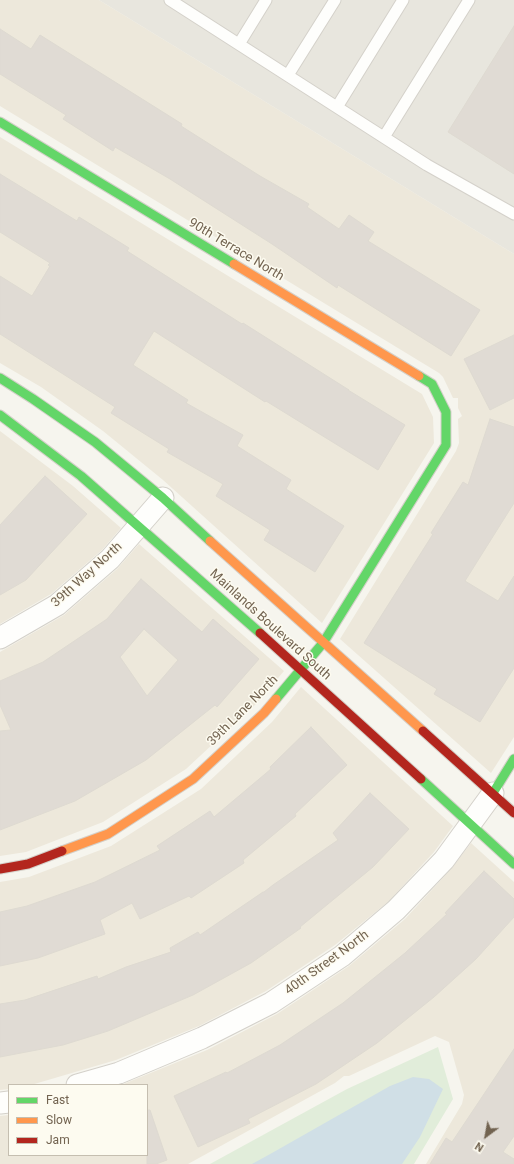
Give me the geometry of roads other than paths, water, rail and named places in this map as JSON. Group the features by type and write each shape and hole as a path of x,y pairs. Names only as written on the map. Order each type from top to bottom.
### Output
{"street":[{"name":"90th Terrace North","path":"0,122 432,384 446,412"},
{"name":"Mainlands Boulevard South","path":"0,378 34,398 95,442 163,498 514,812"},
{"name":"39th Lane North","path":"0,870 28,864 108,834 193,779 264,712 324,643 446,445 446,412"},
{"name":"Mainlands Boulevard South","path":"0,416 10,421 81,476 139,526 302,669 514,864"},
{"name":"39th Way North","path":"0,638 57,605 110,559 163,498"},
{"name":"40th Street North","path":"80,1084 119,1073 202,1038 271,1003 342,956 396,910 444,860 493,793 514,759"}],"lane":[{"path":"170,0 427,165 514,214"},
{"path":"239,44 266,0"},
{"path":"288,75 334,0"},
{"path":"337,107 403,0"},
{"path":"384,137 469,0"}]}
